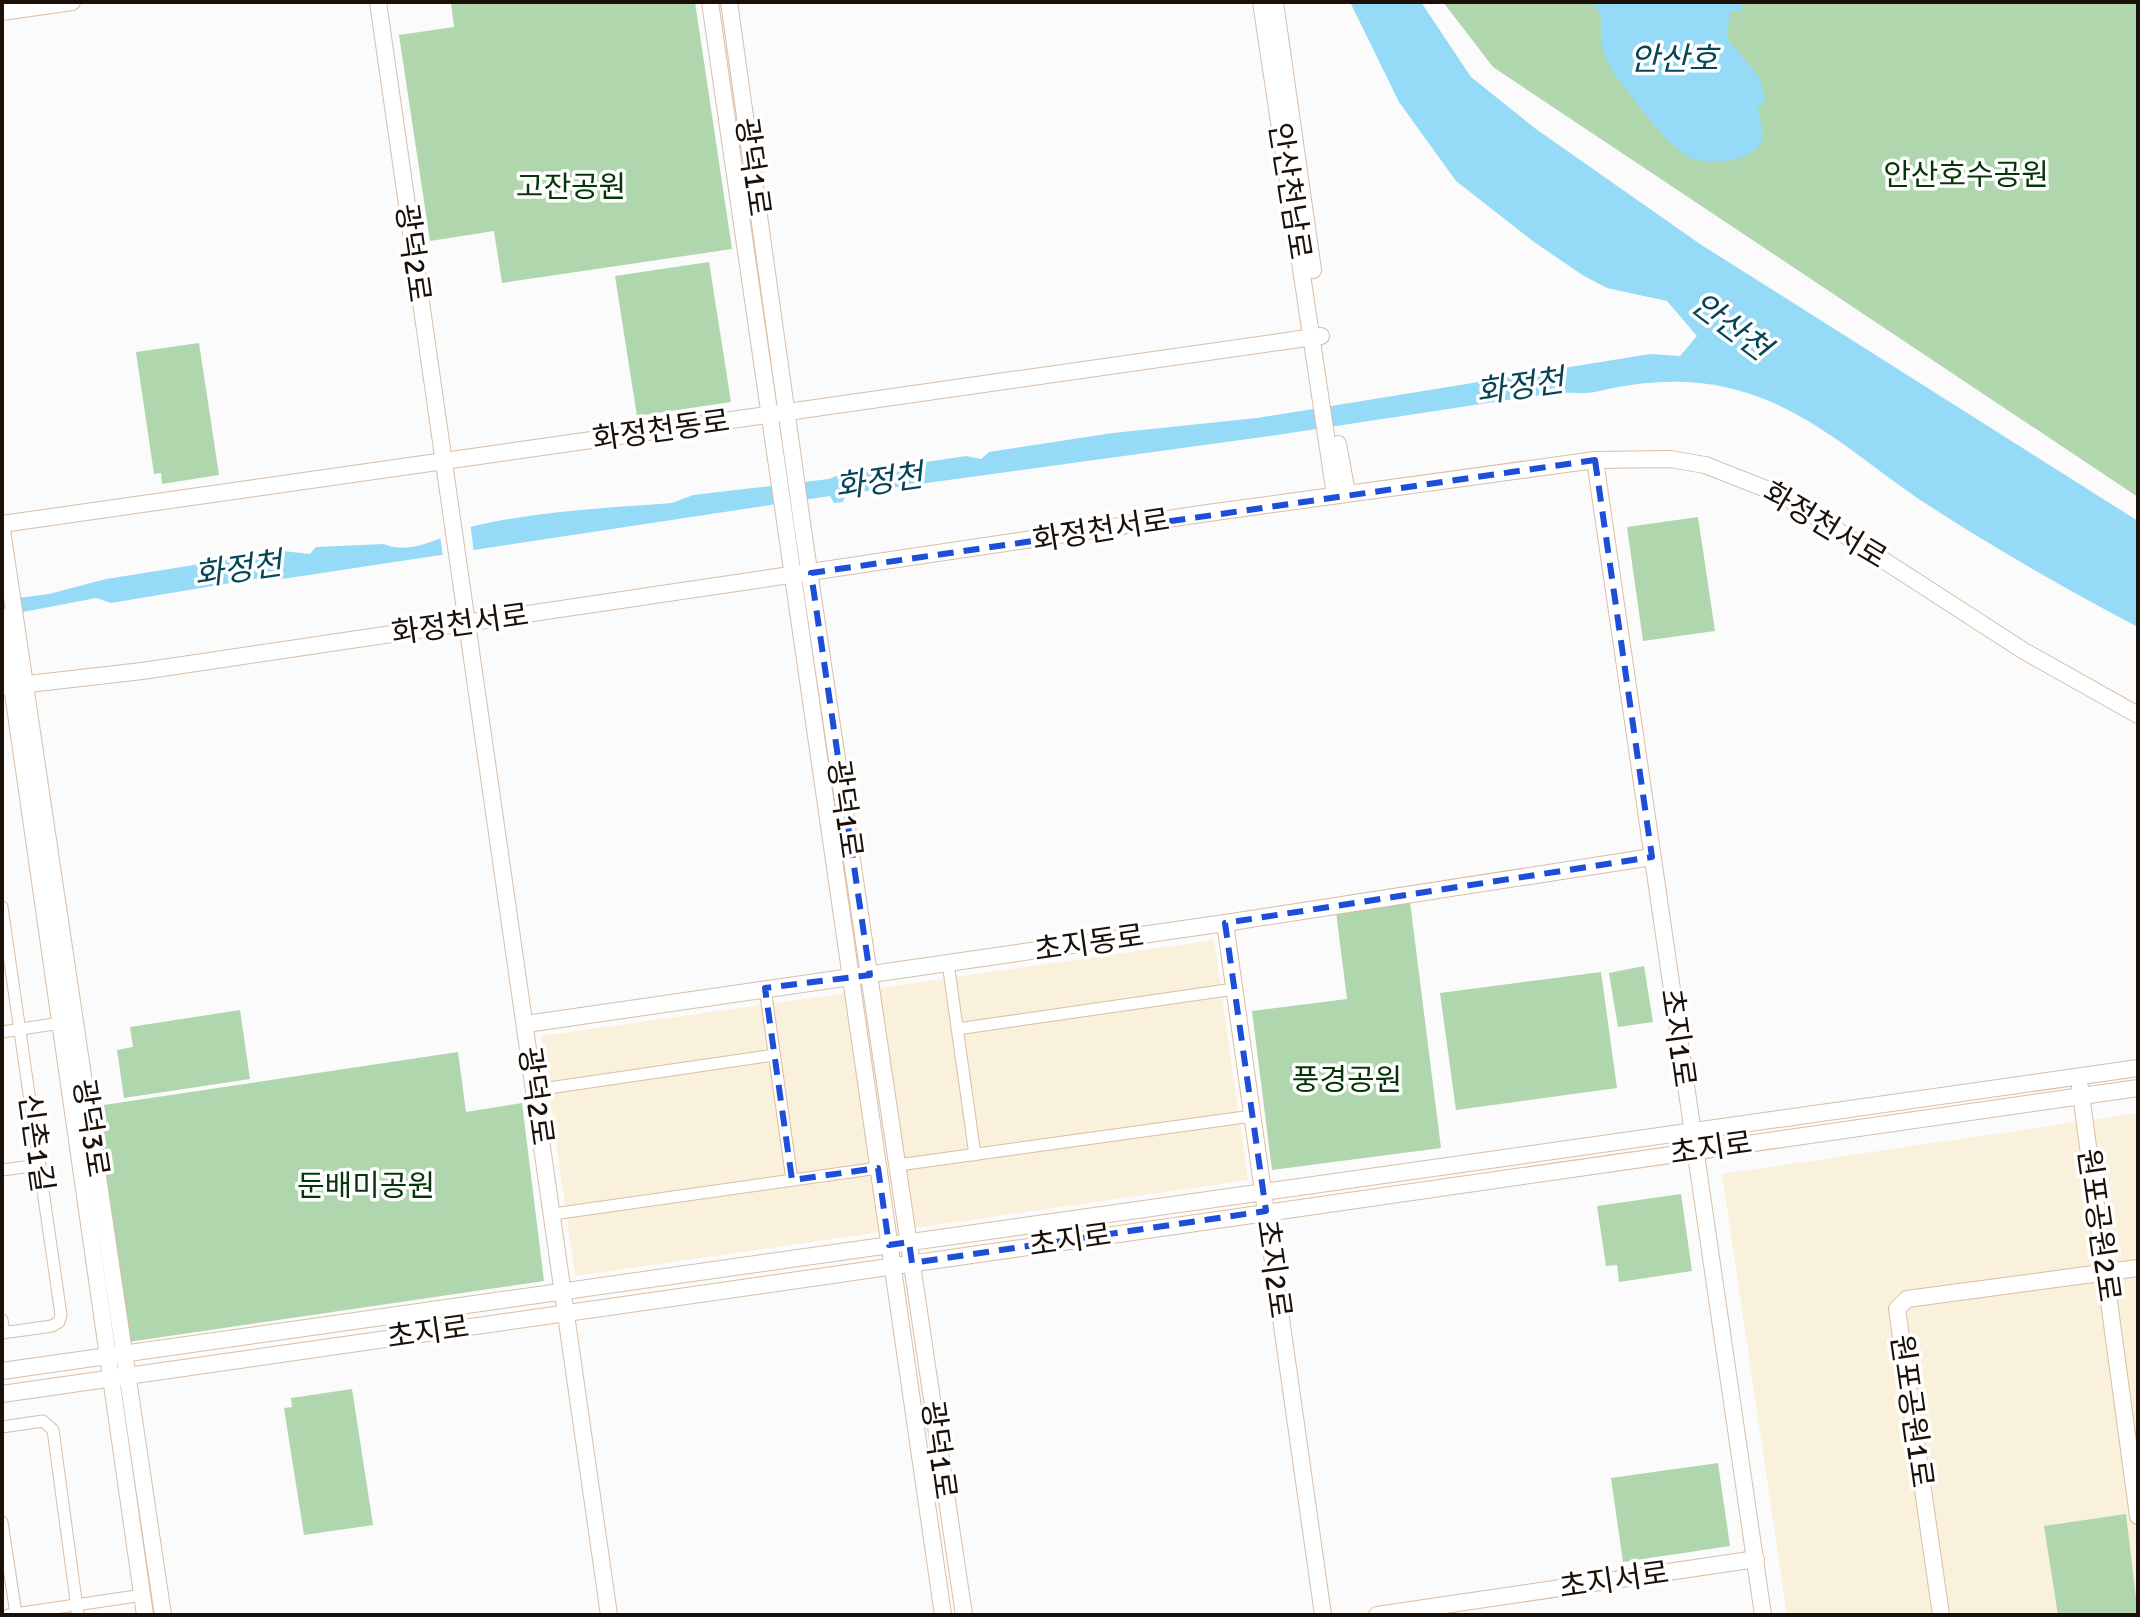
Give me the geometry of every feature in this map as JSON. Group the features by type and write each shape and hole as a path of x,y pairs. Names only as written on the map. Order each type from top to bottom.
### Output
{"street":[{"path":"2,12 72,2"},
{"name":"광덕2로","path":"378,2 609,1615"},
{"name":"광덕1로","path":"710,2 769,415 784,456 795,531 811,573 964,1615"},
{"name":"광덕1로","path":"729,2 788,412 784,456"},
{"name":"안산천남로","path":"1261,2 1317,337"},
{"name":"안산천남로","path":"1275,2 1317,337 1341,494"},
{"name":"화정천동로","path":"2,527 1317,337"},
{"name":"화정천서로","path":"13,685 142,671 1341,494 1595,460 1670,459 1705,465 1784,496 2024,651 2138,715"},
{"name":"초지1로","path":"1595,460 1763,1615"},
{"path":"2,527 13,642"},
{"name":"광덕1로","path":"795,531 791,575 943,1615"},
{"path":"2,616 13,642"},
{"name":"광덕3로","path":"13,642 13,685 68,1022 120,1378 145,1615"},
{"name":"초지동로","path":"526,1024 1225,923 1652,857"},
{"name":"신촌1길","path":"2,907 61,1315 59,1322 52,1326 3,1333"},
{"name":"초지2로","path":"1225,923 1323,1615"},
{"path":"948,963 975,1155"},
{"path":"765,988 792,1180"},
{"path":"957,1029 1234,989"},
{"path":"2,1032 68,1022"},
{"path":"535,1090 774,1055"},
{"name":"초지로","path":"2,1371 2138,1068"},
{"name":"원포공원2로","path":"2078,1077 2138,1516"},
{"name":"초지로","path":"2,1394 2138,1088"},
{"path":"898,1165 1252,1116"},
{"path":"2,1170 40,1165"},
{"path":"553,1214 878,1168"},
{"name":"원포공원1로","path":"1941,1615 1897,1309 1907,1299 2138,1268"},
{"path":"2,1320 3,1333"},
{"name":"광덕3로","path":"120,1378 163,1615"},
{"path":"2,1427 43,1421 53,1430 77,1610"},
{"path":"2,1522 12,1614 77,1610 143,1595"},
{"name":"초지서로","path":"1377,1615 1756,1559"}],"highlighted area":[{"path":"1595,460 1652,857 1225,923 1266,1211 912,1263 909,1242 889,1245 878,1168 792,1180 765,988 870,975 811,573"}],"shaded area":[{"path":"1214,940 1248,1180 914,1228 879,988"},
{"path":"846,993 880,1232 575,1276 541,1036"},
{"path":"2138,1113 2138,1615 1787,1615 1722,1174"}],"green space":[{"name":"고잔공원","path":"451,2 695,2 732,249 502,283 494,231 430,241 399,35 454,27"},
{"name":"안산호수공원","path":"1443,2 2138,2 2138,497 1493,67"},
{"path":"709,262 731,402 637,416 615,276"},
{"path":"199,343 219,475 162,484 161,473 154,474 136,352"},
{"path":"1698,517 1715,631 1643,641 1627,527"},
{"name":"풍경공원","path":"1410,902 1441,1148 1272,1170 1252,1011 1347,999 1336,912"},
{"path":"1644,966 1653,1022 1618,1027 1609,973"},
{"path":"1601,972 1617,1088 1456,1110 1440,993"},
{"path":"240,1010 250,1079 124,1098 117,1050 133,1047 130,1027"},
{"name":"둔배미공원","path":"458,1052 466,1112 522,1103 544,1281 128,1342 97,1106"},
{"path":"1681,1194 1692,1271 1619,1282 1617,1265 1606,1266 1597,1206"},
{"path":"352,1389 373,1525 304,1535 284,1408 292,1407 291,1398"},
{"path":"1718,1463 1730,1546 1623,1562 1611,1478"},
{"path":"2126,1514 2138,1615 2058,1615 2044,1526"}],"water":[{"path":"1350,2 1421,2 1471,77 1536,129 1700,244 2138,521 2138,627 2032,569 1954,521 1789,410 1737,390 1683,382 1630,385 1591,393 1554,393 1270,436 846,494 843,502 834,503 830,496 269,581 260,578 111,603 96,598 2,616 2,600 49,594 106,579 283,551 310,554 316,547 384,544 406,548 474,526 523,517 672,503 693,495 829,479 966,456 981,459 989,452 1113,433 1257,418 1650,354 1680,356 1697,336 1667,301 1607,288 1584,276 1534,242 1456,181 1399,102"},
{"name":"안산호","path":"1591,2 1741,2 1741,12 1730,11 1727,38 1760,78 1765,100 1757,109 1762,132 1758,147 1740,158 1715,162 1694,159 1672,144 1650,121 1609,65 1602,43 1602,15"}],"pier":[{"path":"470,523 474,553 443,557 440,535"}],"water label":[{"name":"안산천","path":"1731,326"},
{"name":"화정천","path":"1520,386"},
{"name":"화정천","path":"879,481"},
{"name":"화정천","path":"238,569"}]}
